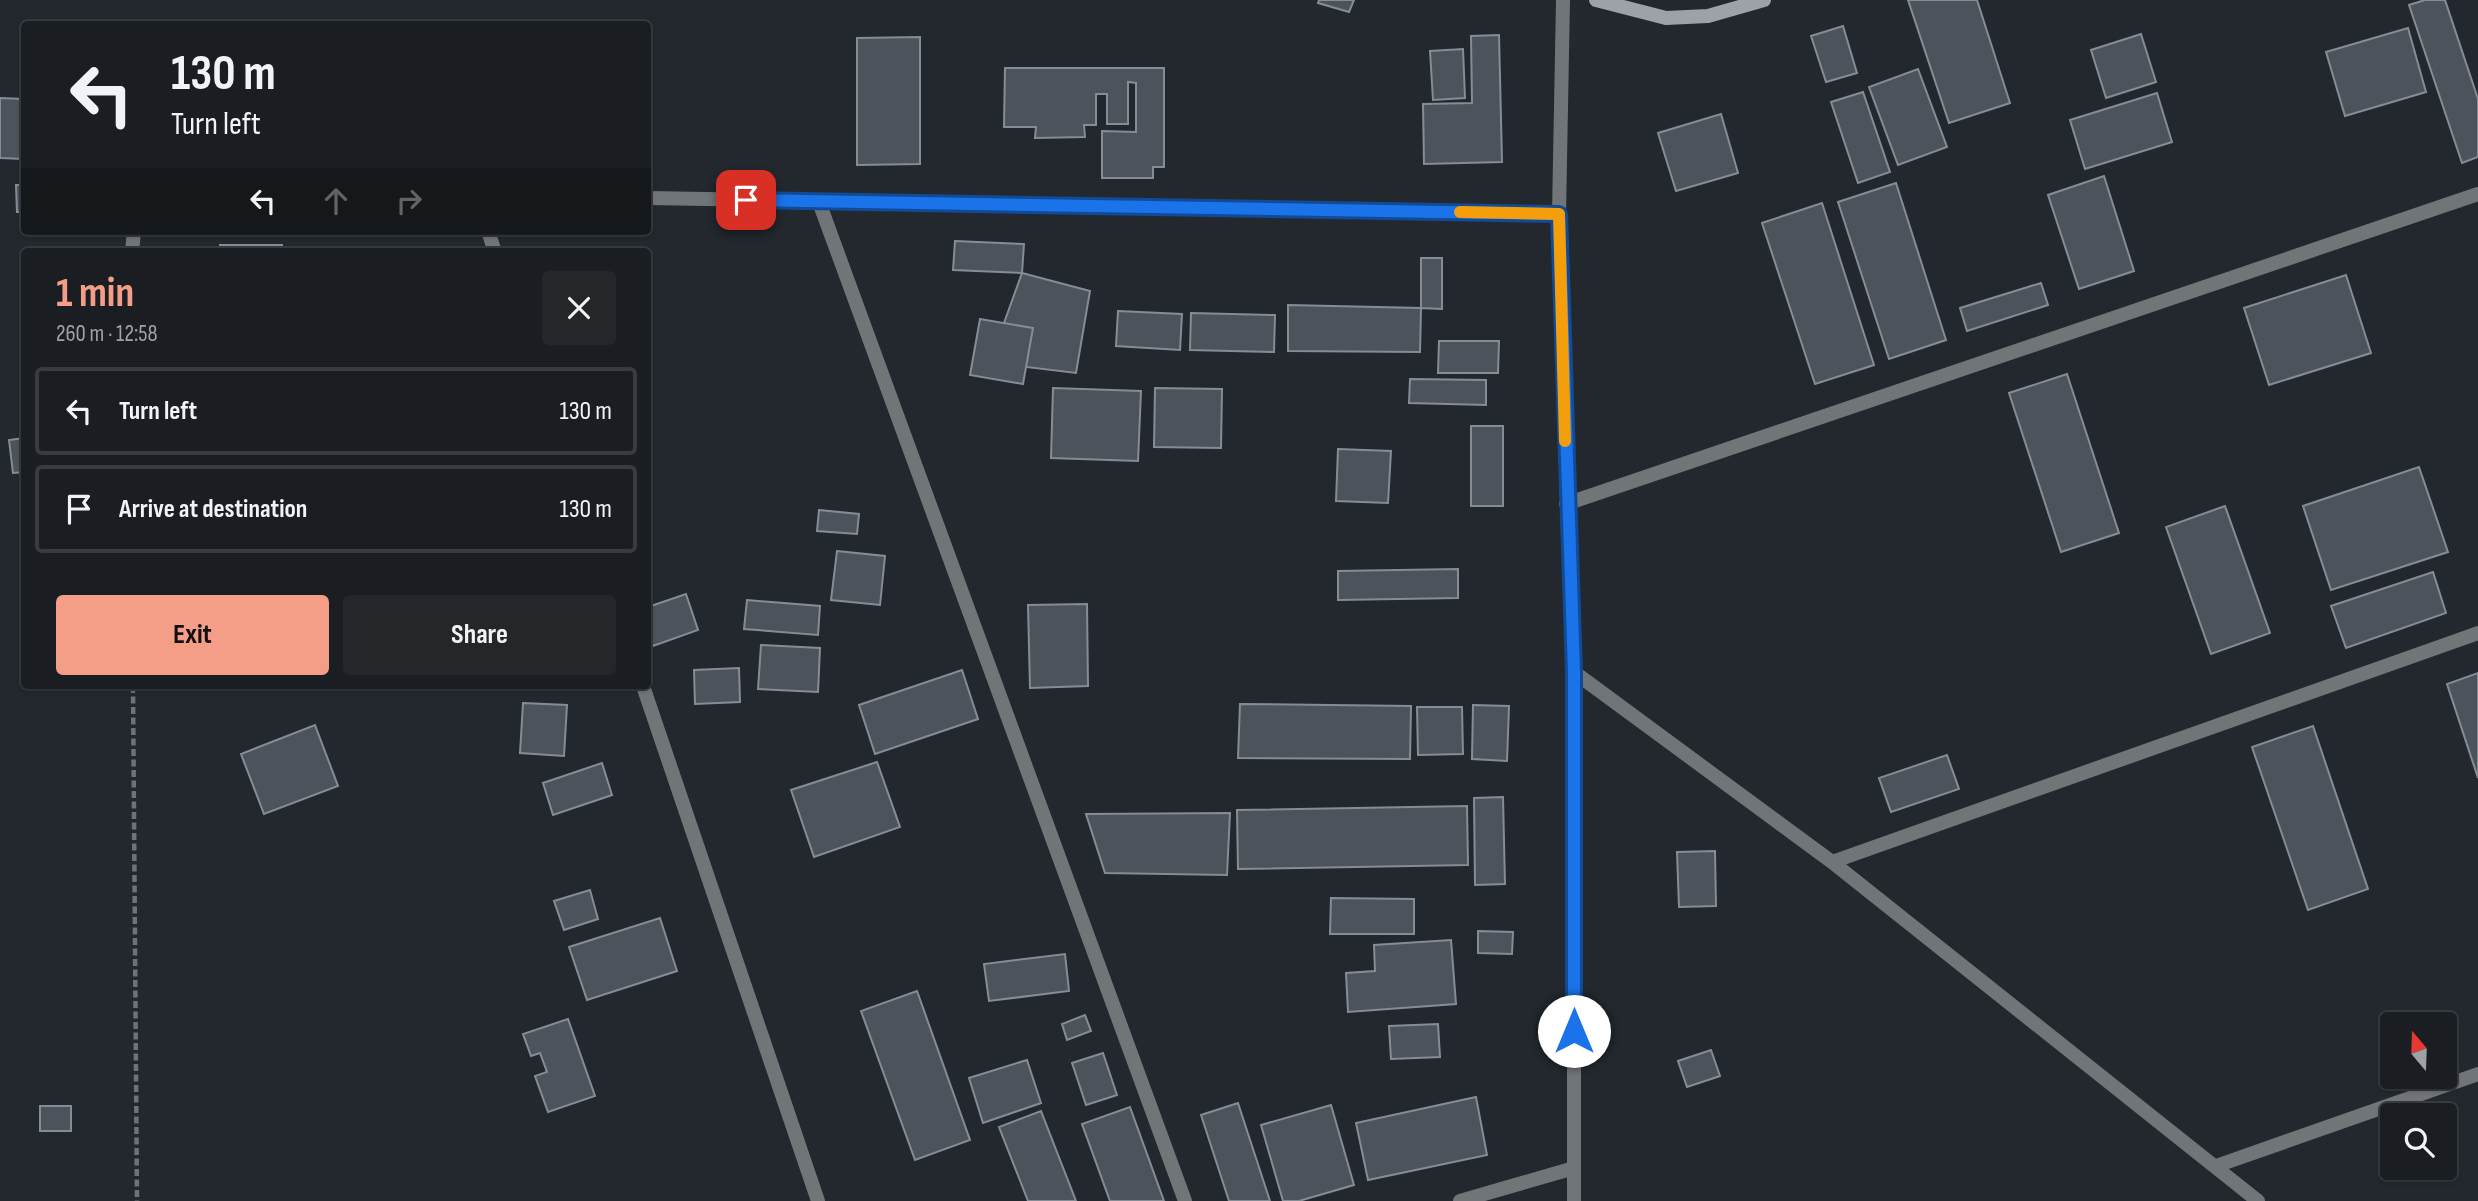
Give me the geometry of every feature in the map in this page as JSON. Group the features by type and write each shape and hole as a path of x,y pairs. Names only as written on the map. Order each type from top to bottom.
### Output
{"main road":[{"path":"1596,0 1666,18 1708,16 1764,0"}],"street":[{"path":"1563,0 1559,214 1566,504 1574,672 1574,1201"},
{"path":"1566,504 2478,194"},
{"path":"651,198 1559,214"},
{"path":"819,202 1185,1201"},
{"path":"1832,862 2478,633"},
{"path":"1574,672 1832,862 2258,1201"},
{"path":"644,689 818,1201"},
{"path":"2216,1166 2478,1074"},
{"path":"1460,1201 1574,1168"}],"path":[{"path":"134,689 136,1201"}],"building":[{"path":"1319,0 1354,0 1349,12 1318,3"},
{"path":"1908,0 1977,0 2010,103 1949,123"},
{"path":"2425,0 2445,0 2478,99 2478,157 2462,163 2409,5"},
{"path":"1843,26 1857,73 1826,82 1811,36"},
{"path":"2408,28 2426,92 2345,116 2326,52"},
{"path":"2141,34 2156,82 2106,98 2091,50"},
{"path":"1499,35 1502,162 1424,164 1423,104 1472,103 1471,36"},
{"path":"920,37 920,164 857,165 857,38"},
{"path":"1463,49 1465,98 1433,100 1430,51"},
{"path":"1005,68 1164,68 1164,167 1153,167 1153,178 1102,178 1102,131 1136,132 1136,83 1128,82 1128,124 1107,124 1107,94 1096,94 1096,125 1084,125 1085,137 1035,138 1036,127 1004,127"},
{"path":"1918,69 1947,147 1898,165 1869,87"},
{"path":"1863,92 1890,172 1858,183 1831,102"},
{"path":"2157,93 2172,142 2085,169 2070,120"},
{"path":"0,98 21,99 21,159 0,158"},
{"path":"1721,114 1738,173 1676,191 1658,133"},
{"path":"2104,176 2134,271 2079,289 2048,195"},
{"path":"1896,183 1946,340 1889,359 1838,202"},
{"path":"16,185 21,185 21,212 17,212"},
{"path":"1822,203 1874,365 1815,384 1762,223"},
{"path":"955,241 1024,244 1022,273 953,270"},
{"path":"220,245 282,245 282,248 220,248"},
{"path":"1421,258 1442,258 1442,309 1421,308"},
{"path":"1022,273 1090,291 1076,373 1026,367 1033,328 1004,323"},
{"path":"2346,275 2371,353 2269,385 2244,308"},
{"path":"2041,283 2048,305 1967,331 1960,308"},
{"path":"1288,305 1421,308 1420,352 1288,351"},
{"path":"1118,311 1182,314 1180,350 1116,346"},
{"path":"1191,313 1275,315 1274,352 1190,350"},
{"path":"980,319 1033,328 1023,384 970,375"},
{"path":"1439,341 1499,341 1498,373 1438,373"},
{"path":"2067,374 2119,533 2061,552 2009,393"},
{"path":"1410,379 1486,380 1486,405 1409,403"},
{"path":"1053,388 1141,391 1138,461 1051,458"},
{"path":"1155,388 1222,389 1221,448 1154,447"},
{"path":"1471,426 1503,426 1503,506 1471,506"},
{"path":"21,438 21,472 13,473 9,440"},
{"path":"1338,449 1391,451 1388,503 1336,501"},
{"path":"2419,467 2448,552 2331,590 2303,506"},
{"path":"2225,506 2270,633 2211,654 2166,527"},
{"path":"819,510 859,514 857,534 817,531"},
{"path":"837,551 885,556 880,605 831,600"},
{"path":"1458,569 1458,598 1338,600 1338,571"},
{"path":"2433,572 2446,613 2346,648 2331,606"},
{"path":"686,594 698,630 653,646 651,606"},
{"path":"747,600 820,606 818,635 744,629"},
{"path":"1087,604 1088,686 1030,688 1028,605"},
{"path":"761,645 820,648 818,692 758,689"},
{"path":"739,668 740,702 695,704 694,670"},
{"path":"962,670 978,719 875,754 859,705"},
{"path":"2478,673 2478,778 2447,684"},
{"path":"523,703 567,705 564,756 520,753"},
{"path":"1240,704 1411,706 1410,759 1238,758"},
{"path":"1473,705 1509,706 1507,761 1472,759"},
{"path":"1417,707 1462,707 1463,754 1418,755"},
{"path":"315,725 338,786 264,814 241,754"},
{"path":"2313,726 2368,889 2308,910 2252,747"},
{"path":"1947,755 1959,789 1891,812 1879,778"},
{"path":"877,762 900,827 814,857 791,790"},
{"path":"602,763 612,795 553,815 543,783"},
{"path":"1503,797 1505,884 1475,885 1474,798"},
{"path":"1467,806 1468,865 1238,869 1237,810"},
{"path":"1230,813 1227,875 1105,873 1086,814"},
{"path":"1715,851 1716,906 1679,907 1677,852"},
{"path":"590,890 598,919 564,930 554,901"},
{"path":"1331,898 1414,899 1414,934 1330,934"},
{"path":"660,918 677,971 587,1000 569,947"},
{"path":"1478,931 1513,932 1512,954 1478,953"},
{"path":"1451,940 1456,1004 1348,1012 1346,973 1375,971 1374,945"},
{"path":"1065,954 1069,991 989,1001 984,964"},
{"path":"917,991 970,1140 915,1160 861,1011"},
{"path":"1085,1015 1091,1031 1067,1040 1062,1024"},
{"path":"568,1019 595,1096 548,1112 535,1076 547,1072 540,1053 531,1056 523,1034"},
{"path":"1438,1024 1440,1057 1391,1059 1389,1026"},
{"path":"1711,1050 1720,1076 1687,1087 1678,1061"},
{"path":"1103,1053 1117,1095 1086,1105 1072,1063"},
{"path":"1027,1060 1041,1103 983,1123 969,1078"},
{"path":"1476,1097 1487,1155 1368,1180 1356,1123"},
{"path":"1238,1103 1270,1201 1229,1201 1201,1115"},
{"path":"1331,1105 1354,1185 1299,1201 1283,1201 1261,1125"},
{"path":"40,1106 71,1106 71,1131 40,1131"},
{"path":"1130,1107 1164,1201 1110,1201 1082,1124"},
{"path":"1041,1111 1076,1201 1028,1201 999,1127"}],"slow traffic":[{"path":"1460,212 1559,214 1565,441"}],"route":[{"path":"746,200 1559,214 1566,504 1574,672 1574,1031"}]}
